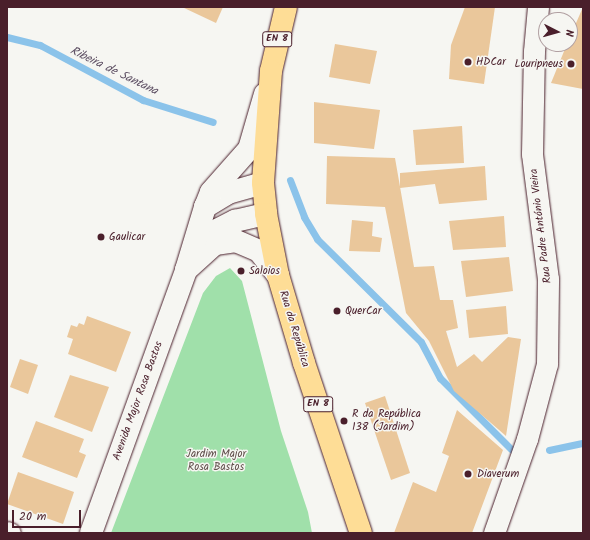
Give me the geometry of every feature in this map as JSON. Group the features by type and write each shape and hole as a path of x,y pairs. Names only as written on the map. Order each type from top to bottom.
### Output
{"main road":[{"name":"EN 8","path":"271,71 286,7"},
{"name":"Rua da República","path":"271,71 263,183 266,214 278,275 304,362 361,533"}],"street":[{"name":"Rua Padre António Vieira","path":"494,533 527,439 547,364 548,279 532,154 534,51 538,7"},
{"path":"186,270 211,192 249,149 271,71"},
{"path":"205,207 228,193 263,183"},
{"path":"186,270 205,236 235,221 266,214"},
{"path":"186,270 215,244 236,241 259,251 278,275"},
{"name":"Avenida Major Rosa Bastos","path":"91,533 186,270"}],"green space":[{"name":"Jardim Major Rosa Bastos","path":"230,268 242,281 281,431 308,512 312,533 111,533 203,293 216,276"}],"building":[{"path":"182,7 223,7 216,23"},
{"name":"HDCar","path":"465,7 495,7 484,84 449,79 451,45"},
{"name":"Louripneus","path":"583,7 583,89 551,83 564,52 578,52 578,19"},
{"path":"335,44 377,51 370,84 329,77"},
{"path":"314,102 380,110 374,149 314,143"},
{"path":"462,126 464,163 416,165 413,130"},
{"path":"327,156 395,158 414,267 434,266 440,300 453,300 458,328 446,331 457,367 474,354 482,362 508,337 521,339 506,436 454,391 429,341 406,313 385,207 326,204"},
{"path":"485,166 487,200 439,204 435,184 400,188 400,173"},
{"path":"504,216 506,247 453,250 449,221"},
{"path":"352,220 373,222 372,236 382,238 380,252 349,251"},
{"path":"509,257 513,291 466,297 461,261"},
{"path":"506,306 508,334 469,338 466,310"},
{"path":"87,316 131,332 116,372 68,354 73,339 67,337 71,325 77,327 79,323 84,325"},
{"path":"20,359 38,365 28,394 10,387"},
{"path":"70,375 109,387 92,432 54,417"},
{"path":"385,396 410,473 391,480 365,403"},
{"path":"457,410 503,450 472,533 394,533 413,482 436,492 449,456 442,453"},
{"path":"36,421 84,439 79,452 86,455 77,478 22,457"},
{"path":"18,472 74,492 63,524 7,504"}],"waterway":[{"name":"Ribeira de Santana","path":"7,37 40,45 143,100 213,122"},
{"path":"290,180 304,217 317,239 421,342 440,378 512,450"},
{"path":"549,450 583,443"}],"place":[{"name":"HDCar","path":"468,62"},
{"name":"Louripneus","path":"571,64"},
{"name":"Gaulicar","path":"101,237"},
{"name":"Saloios","path":"241,271"},
{"name":"QuerCar","path":"337,311"},
{"name":"R da República 138 (Jardim)","path":"344,421"},
{"name":"Diaverum","path":"468,474"}]}
